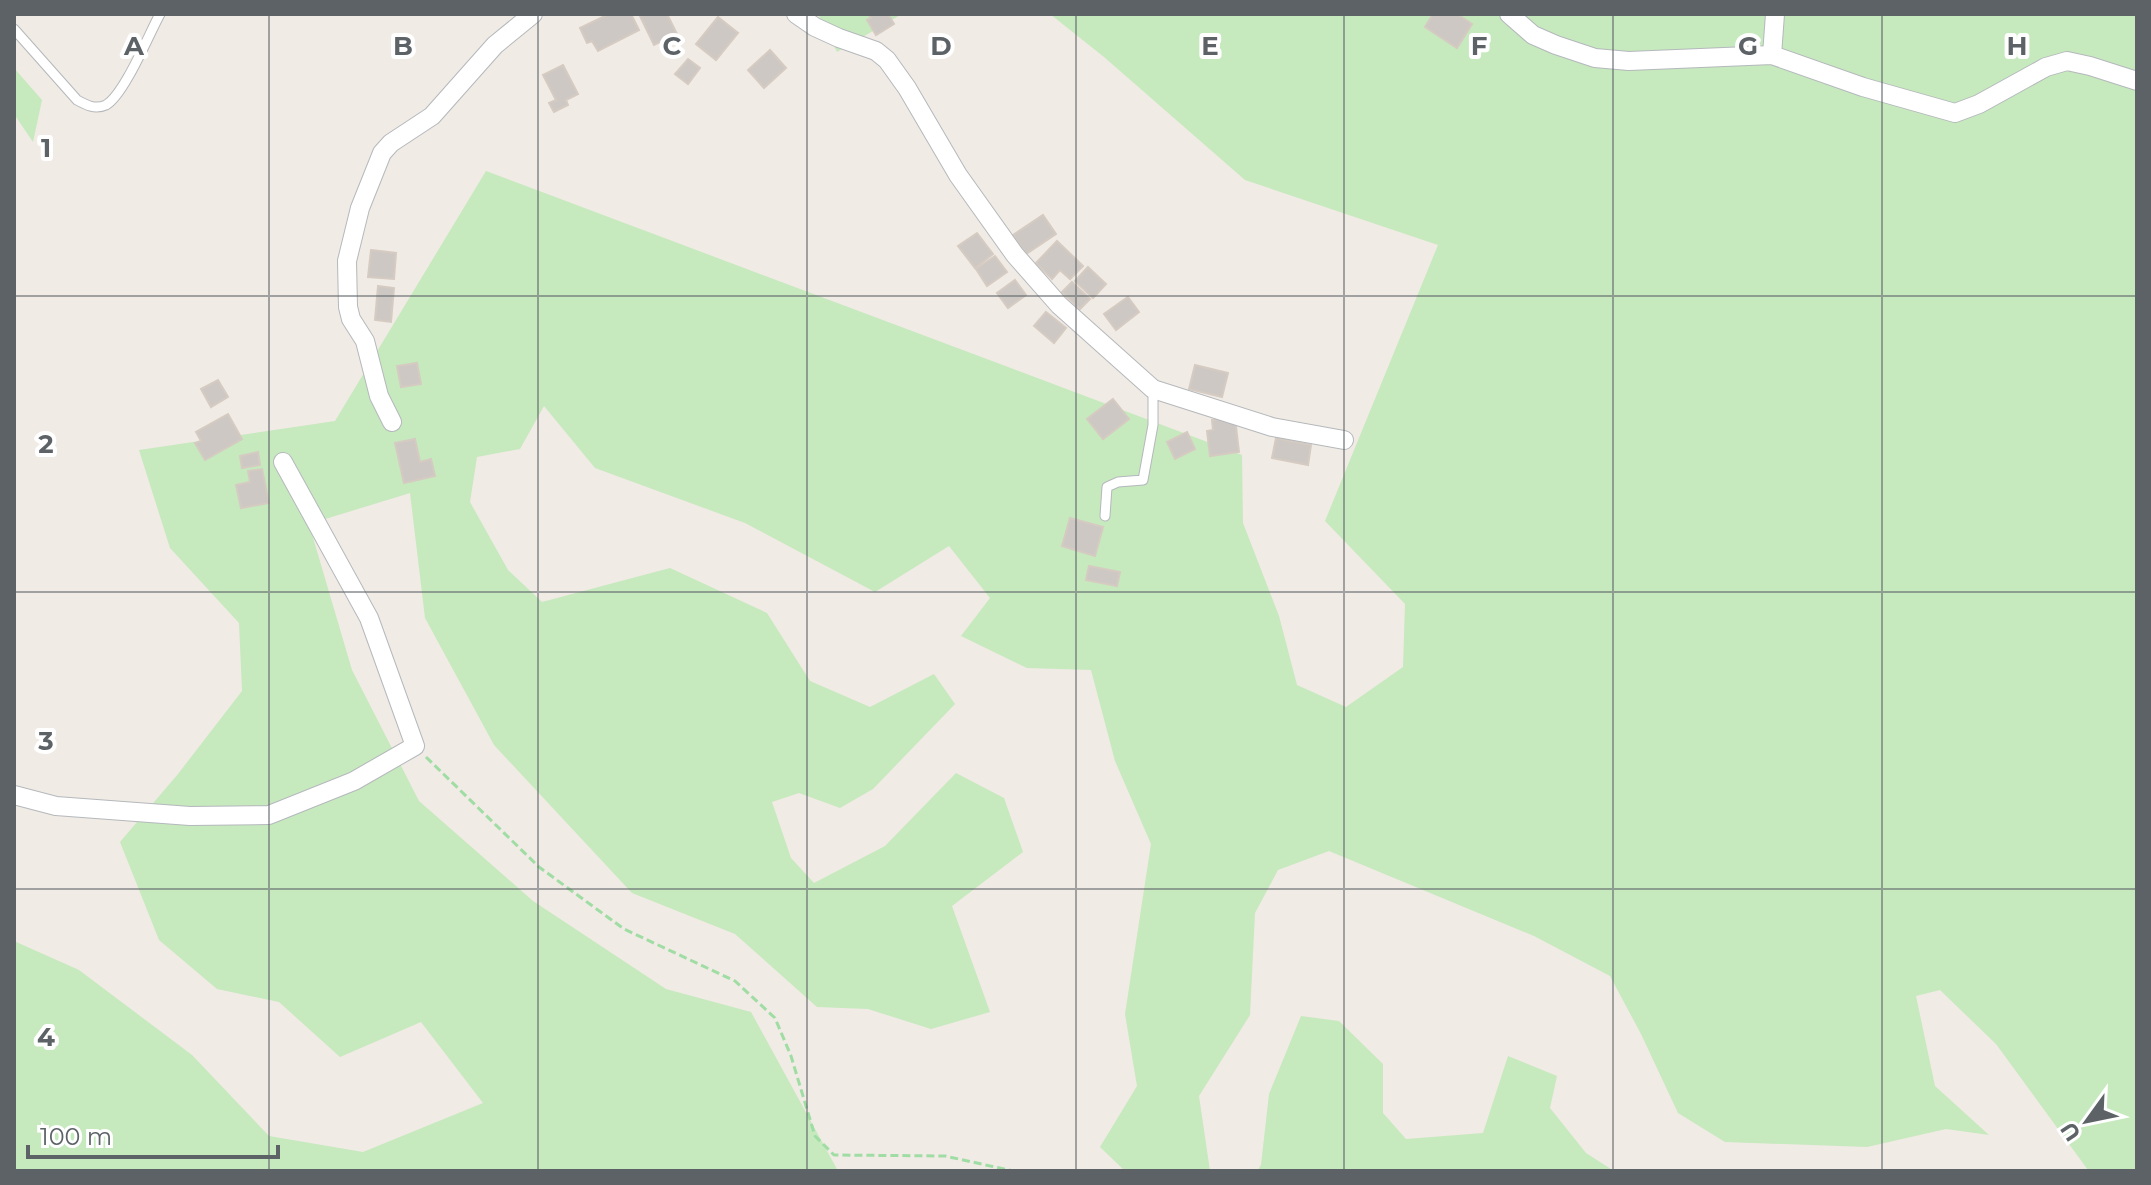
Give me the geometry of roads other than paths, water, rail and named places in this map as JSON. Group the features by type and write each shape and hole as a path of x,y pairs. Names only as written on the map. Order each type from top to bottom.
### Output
{"street":[{"path":"392,422 379,396 365,341 351,319 348,307 347,261 360,208 382,153 391,143 432,116 495,45 533,14"},
{"path":"796,14 815,27 876,51 887,60 958,175 1015,255 1059,305 1153,389 1272,427 1344,440"},
{"path":"1509,14 1533,35 1595,58 1629,61 1772,55 1863,87 1955,113 1979,104 2046,67 2067,61 2137,81"},
{"path":"1772,55 1775,14"},
{"path":"14,795 56,806 190,816 269,815 354,781 415,746 369,618 283,462"}],"lane":[{"path":"14,29 77,100 90,107 104,106 117,96 160,14"},
{"path":"1105,516 1107,487 1118,482 1143,480 1153,425 1153,389"}]}
